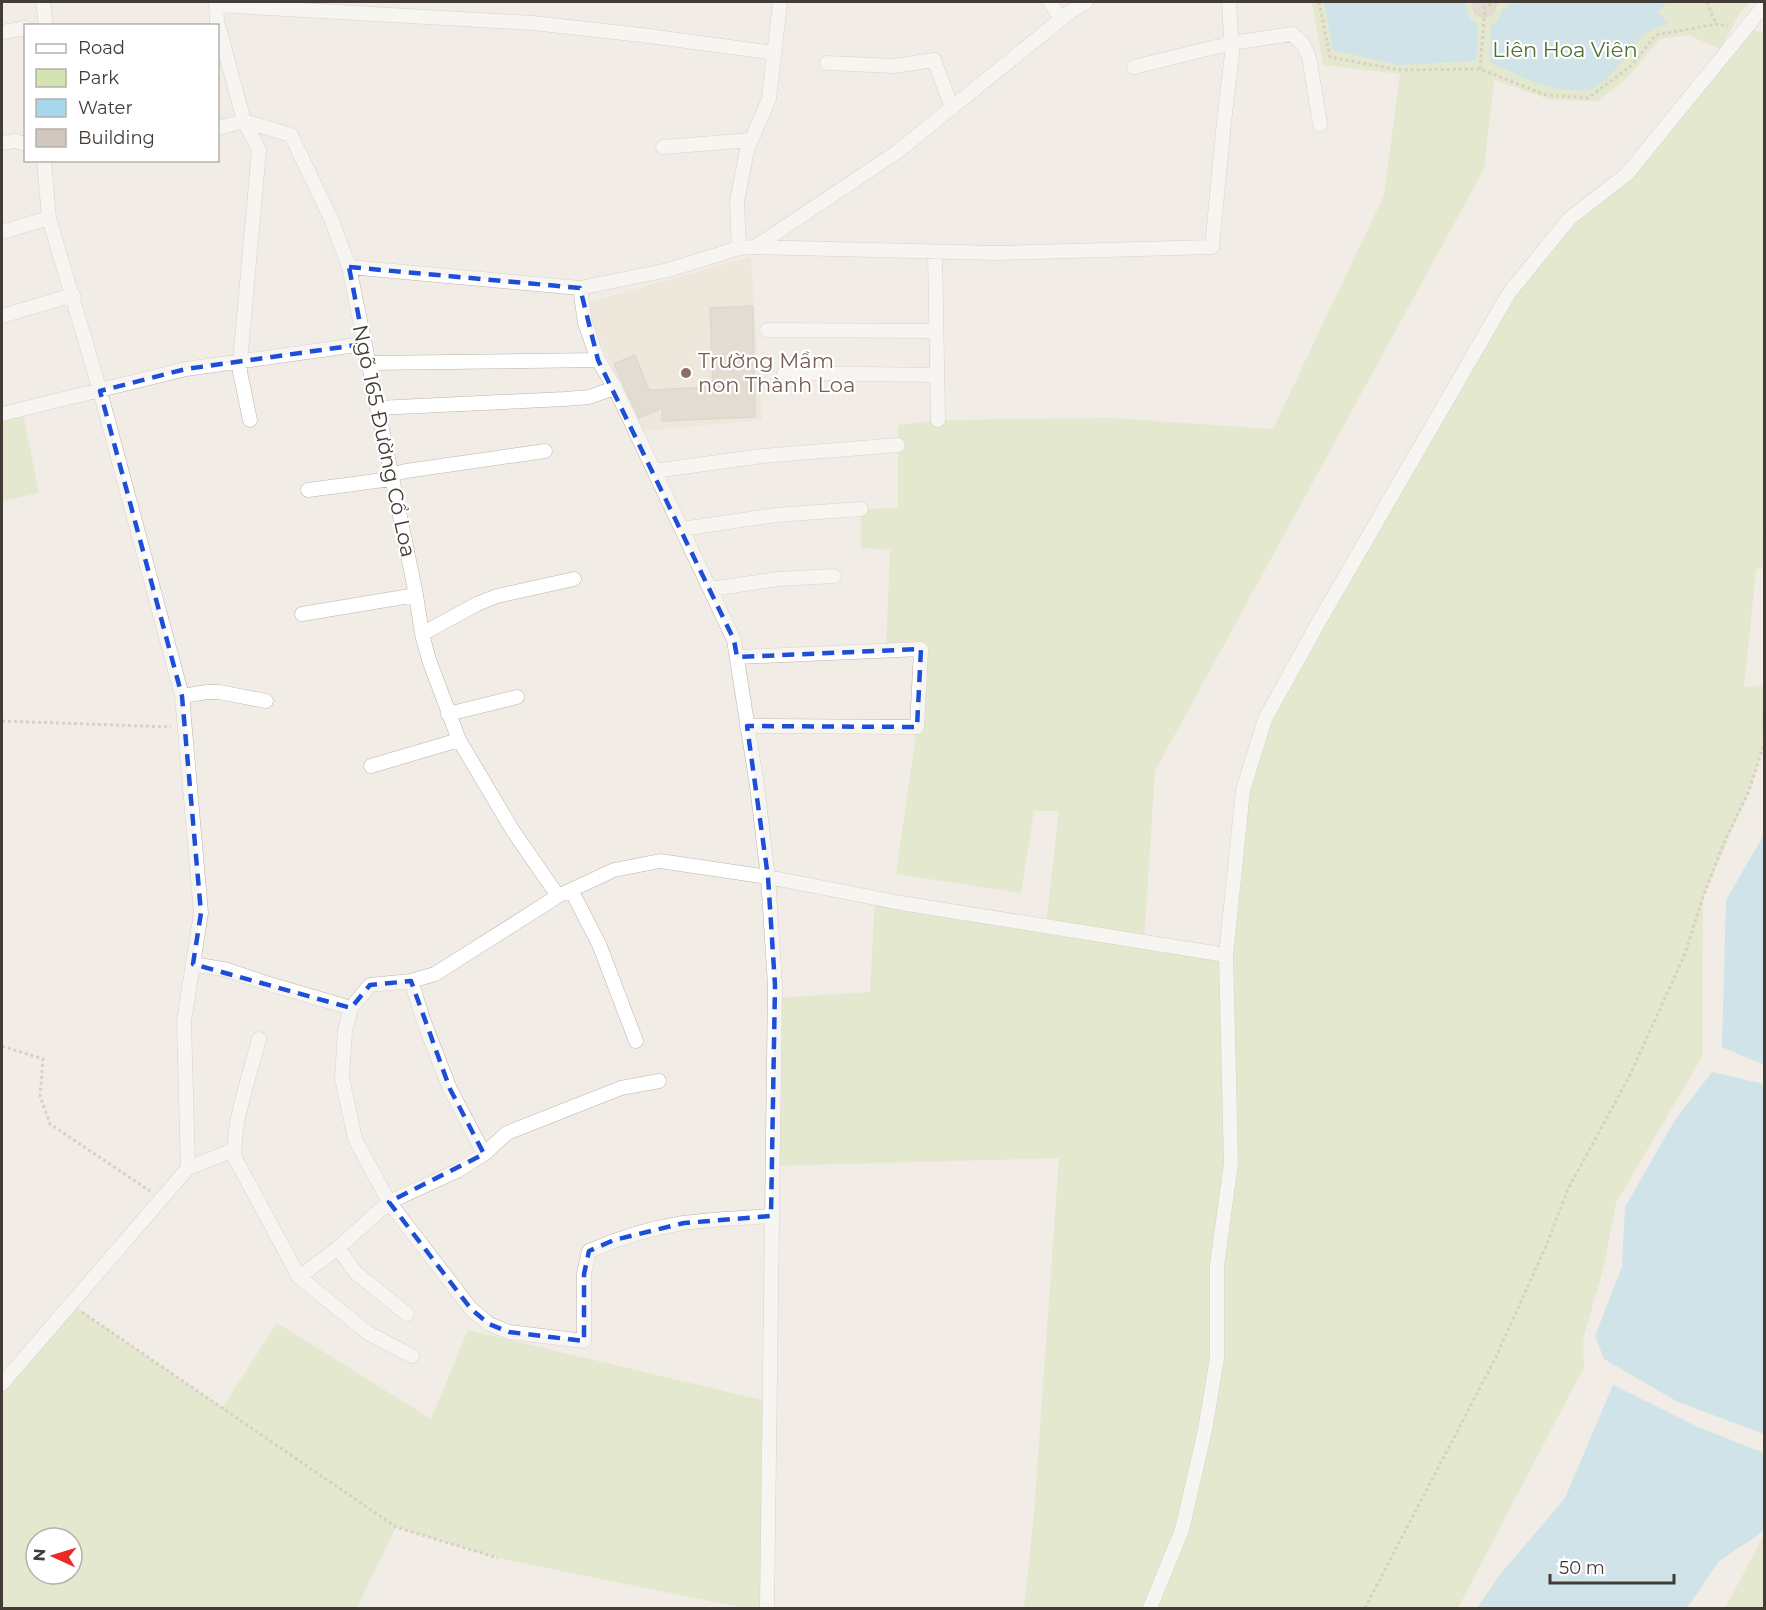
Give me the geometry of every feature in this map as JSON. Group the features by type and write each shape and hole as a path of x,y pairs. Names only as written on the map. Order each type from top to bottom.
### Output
{"street":[{"path":"43,2 43,24"},
{"path":"739,248 737,201 747,150 768,99 780,2"},
{"path":"1050,2 1061,19"},
{"path":"755,247 897,152 1061,19 1086,2"},
{"path":"349,267 580,288 668,270 739,248 996,253 1212,247 1232,53 1228,2"},
{"path":"218,24 216,3 533,23 775,53"},
{"path":"1150,1608 1182,1530 1205,1430 1217,1358 1217,1264 1231,1163 1226,955 1243,790 1265,718 1509,293 1569,219 1627,174 1764,6"},
{"path":"2,32 24,28"},
{"path":"219,28 244,121 259,150 240,362 250,420"},
{"path":"1134,67 1232,44 1292,34 1303,44 1309,57 1320,124"},
{"path":"826,63 894,66 934,60 952,108"},
{"path":"219,128 244,121"},
{"name":"Ngõ 165 Đường Cổ Loa","path":"244,121 291,135 332,221 349,267 429,660 459,740 513,831 558,896"},
{"path":"663,147 751,140"},
{"path":"2,143 15,141 24,143"},
{"path":"44,162 49,218 100,391 182,696 201,913 184,1021 188,1168"},
{"path":"2,232 49,218"},
{"path":"935,252 938,420"},
{"path":"580,288 585,322 598,360 615,388 734,639 747,726 768,877 775,985 767,1608"},
{"path":"2,316 73,295"},
{"path":"767,330 936,331"},
{"path":"2,414 186,369 364,344"},
{"path":"368,363 598,360"},
{"path":"784,373 937,375"},
{"path":"377,408 589,397 615,388"},
{"path":"654,471 762,456 898,445"},
{"path":"308,490 391,477 406,471 545,451"},
{"path":"682,529 776,515 861,509"},
{"path":"711,589 778,579 834,576"},
{"path":"422,634 477,604 497,596 574,579"},
{"path":"302,614 416,595"},
{"path":"737,657 921,649 917,727 747,726"},
{"path":"182,696 219,692 266,701"},
{"path":"448,714 517,697"},
{"path":"371,766 459,740"},
{"path":"771,1216 684,1223 614,1240 589,1251 584,1274 585,1341 509,1332 489,1324 471,1309 389,1202 355,1139 342,1078 345,1031 351,1008 370,985 411,981 435,974 558,896 614,870 660,861 768,877 901,903 1226,955"},
{"path":"571,890 599,944 636,1041"},
{"path":"193,964 228,970 351,1008"},
{"path":"411,981 450,1089 484,1154"},
{"path":"259,1040 236,1127 235,1158 299,1277 368,1333 412,1356"},
{"path":"299,1277 338,1248 389,1202 457,1171 484,1154 507,1133 621,1088 659,1081"},
{"path":"2,1384 188,1168 234,1150"},
{"path":"338,1248 356,1273 406,1314"}],"path":[{"path":"1319,2 1330,57 1400,70 1480,69 1546,95 1588,98 1632,66 1656,35 1716,24 1746,29"},
{"path":"1480,69 1485,7 1496,2"},
{"path":"1707,2 1716,24"},
{"path":"1764,713 1764,737"},
{"path":"2,721 184,728"},
{"path":"1365,1608 1495,1359 1546,1246 1568,1189 1629,1077 1684,956 1721,850 1749,791 1764,744"},
{"path":"2,1046 43,1059 40,1096 50,1124 162,1198"},
{"path":"71,1304 396,1527 498,1558"}],"highlighted area":[{"path":"349,267 580,288 598,360 734,640 737,657 921,649 917,727 747,726 768,877 775,985 771,1216 684,1223 614,1240 589,1251 584,1274 584,1341 509,1332 489,1324 471,1309 389,1202 484,1154 450,1089 411,981 370,985 351,1008 193,964 201,913 182,696 100,391 186,369 364,344"}],"shaded area":[{"name":"Trường Mầm non Thành Loa","path":"751,257 762,420 639,431 594,326 589,302"}],"green space":[{"name":"Liên Hoa Viên","path":"1312,2 1750,2 1740,13 1720,49 1688,35 1660,39 1628,77 1598,101 1551,100 1494,80 1484,169 1155,771 1144,941 1225,955 1243,790 1265,719 1509,293 1569,219 1627,174 1746,29 1764,33 1764,526 1759,542 1764,530 1764,566 1756,570 1744,687 1764,685 1764,744 1749,791 1703,897 1702,1057 1616,1203 1604,1266 1583,1340 1584,1367 1458,1608 1024,1608 1034,1513 1059,1158 772,1166 774,998 870,992 875,898 1046,925 1059,811 1034,811 1021,893 896,874 917,727 921,650 886,651 890,550 861,548 861,509 898,508 898,425 938,420 1112,418 1273,429 1384,195 1400,74 1323,65"},
{"path":"22,409 39,493 2,501 2,414"},
{"path":"71,1304 222,1408 277,1323 431,1419 468,1330 770,1402 767,1608 744,1608 498,1558 396,1527 357,1608 2,1608 2,1384"},
{"path":"1764,1535 1764,1608 1725,1608"}],"water":[{"path":"1324,2 1467,2 1465,5 1470,20 1478,23 1476,61 1399,65 1333,50"},
{"path":"1519,2 1668,2 1657,12 1668,23 1641,37 1623,61 1596,87 1589,90 1566,90 1532,81 1490,62 1491,26 1498,21 1503,9"},
{"path":"1764,835 1764,1065 1722,1047 1726,900"},
{"path":"1712,1072 1764,1084 1764,1434 1678,1402 1604,1359 1595,1336 1622,1267 1625,1207 1675,1120"},
{"path":"1613,1385 1698,1427 1764,1453 1764,1531 1719,1561 1687,1608 1477,1608 1498,1577 1565,1498"}],"building":[{"path":"1473,2 1497,2 1493,14 1484,18 1475,13"},
{"path":"753,306 755,417 662,421 662,408 639,418 614,364 635,355 649,390 713,387 710,308"}],"place":[{"name":"Trường Mầm non Thành Loa","path":"686,373"}]}
